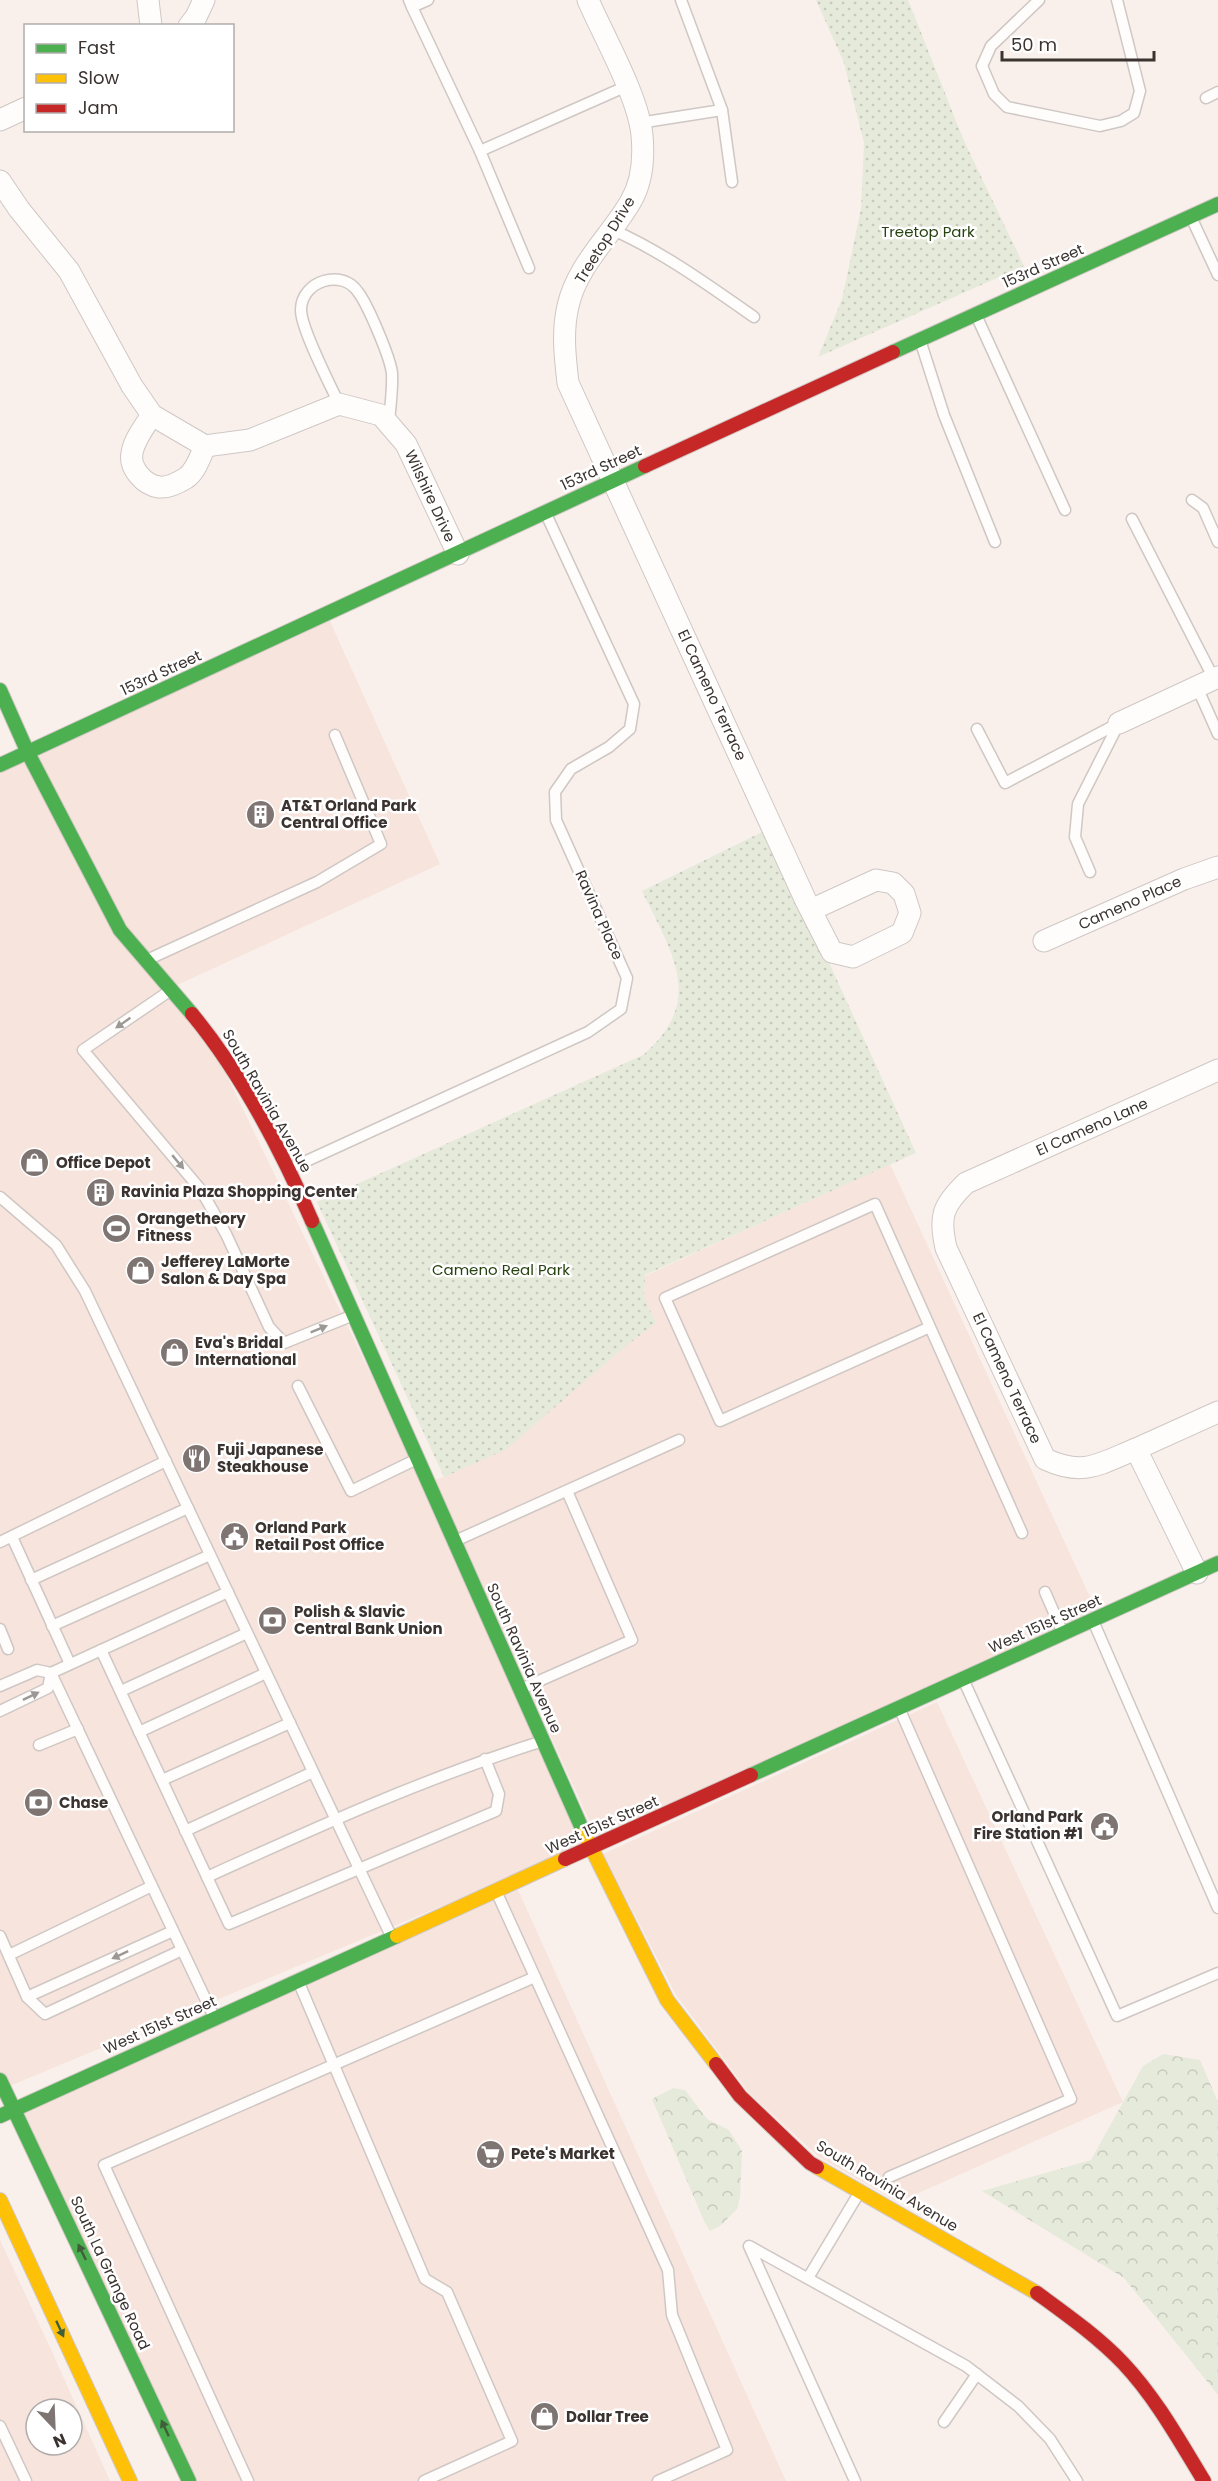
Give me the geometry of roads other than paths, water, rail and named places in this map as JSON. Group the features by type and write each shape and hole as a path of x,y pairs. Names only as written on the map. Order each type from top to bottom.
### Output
{"main road":[{"name":"153rd Street","path":"0,765 613,480 1218,204"},
{"name":"South Ravinia Avenue","path":"0,690 28,753 120,930 216,1043 289,1169 591,1848 667,2000 740,2096 810,2163 1035,2291 1087,2329 1124,2364 1164,2415 1198,2477"},
{"name":"West 151st Street","path":"0,2116 1218,1563"},
{"name":"South La Grange Road","path":"0,2080 189,2481"},
{"path":"0,2200 130,2481"}],"street":[{"path":"148,0 151,24"},
{"path":"191,24 204,0"},
{"name":"Treetop Drive","path":"588,0 627,86 642,134 642,172 632,200 577,282 568,305 563,338 568,383 613,480"},
{"path":"0,120 24,109"},
{"path":"0,181 18,209 69,271 132,386 152,416 205,446 250,440 339,404"},
{"name":"Wilshire Drive","path":"339,404 381,414 406,444 458,554"},
{"path":"152,416 138,436 131,454 134,469 143,479 158,487 174,485 188,477 197,465 205,446"},
{"name":"El Cameno Terrace","path":"613,480 811,910 832,952 853,957 902,933 910,913 904,894 893,883 876,880 811,910"},
{"path":"1119,723 1210,681"},
{"name":"Cameno Place","path":"1044,941 1184,879 1218,867"},
{"name":"El Cameno Lane","path":"966,1183 1218,1070"},
{"name":"El Cameno Terrace","path":"966,1183 947,1205 941,1225 946,1248 1045,1459 1064,1468 1087,1469 1136,1449"},
{"path":"1197,1573 1136,1449 1218,1412"}],"lane":[{"path":"428,0 410,4 480,151 529,267"},
{"path":"681,0 722,110 732,182"},
{"path":"1039,0 991,46 982,66 994,94 1006,106 1100,126 1121,121 1134,113 1140,91 1117,0"},
{"path":"480,151 627,86"},
{"path":"1206,98 1218,92"},
{"path":"639,123 722,110"},
{"path":"1191,217 1218,275"},
{"path":"611,229 643,243 754,317"},
{"path":"339,404 304,324 301,308 307,292 320,281 343,280 357,290 388,356 392,374 389,424"},
{"path":"976,315 1065,510"},
{"path":"920,340 944,415 995,542"},
{"path":"1191,500 1203,508 1218,542"},
{"name":"Ravina Place","path":"289,1169 588,1032 621,1009 627,978 556,820 555,792 571,769 609,747 630,729 634,704 546,512"},
{"path":"1132,519 1210,681 1218,734"},
{"path":"977,729 1005,783 1119,723"},
{"path":"1090,872 1075,837 1078,804 1119,723"},
{"path":"146,960 317,882 381,844 335,735"},
{"path":"171,990 83,1050 201,1190 226,1234 270,1327 284,1343 354,1315"},
{"path":"0,1197 56,1245 85,1291 392,1938"},
{"path":"930,1327 720,1421 665,1298 875,1204 930,1327 1022,1533"},
{"path":"298,1386 351,1491 417,1459"},
{"path":"454,1542 679,1440"},
{"path":"0,1542 166,1461"},
{"path":"520,1689 632,1640 567,1491"},
{"path":"31,1580 188,1508"},
{"path":"12,1537 70,1664"},
{"path":"52,1626 210,1555"},
{"path":"0,1686 37,1671 51,1673 228,1592"},
{"path":"1045,1592 1063,1634"},
{"path":"1093,1620 1218,1908"},
{"path":"0,1629 8,1649"},
{"path":"121,1691 247,1633"},
{"path":"101,1650 229,1924 496,1811 499,1794 485,1759"},
{"path":"0,1711 48,1688 51,1673"},
{"path":"51,1673 214,2018"},
{"path":"140,1732 266,1673"},
{"path":"963,1679 1117,2016 1218,1973"},
{"path":"889,2177 1071,2099 899,1708"},
{"path":"162,1780 290,1723"},
{"path":"39,1745 78,1729"},
{"path":"207,1877 335,1818 485,1759 543,1741"},
{"path":"185,1831 313,1772"},
{"path":"9,1955 152,1886"},
{"path":"496,1891 668,2270 672,2315 727,2450 658,2481"},
{"path":"27,1997 173,1931"},
{"path":"0,1936 27,1997 45,2014 182,1950"},
{"path":"248,2481 104,2165 535,1977"},
{"path":"298,1980 425,2279 447,2292 512,2441 423,2481"},
{"path":"808,2278 860,2192"},
{"path":"855,2481 749,2246 966,2366 1018,2406 1050,2439 1077,2481"},
{"path":"944,2422 977,2374"},
{"path":"0,2426 3,2439 26,2481"}],"place":[{"name":"AT&T Orland Park Central Office","path":"260,815"},
{"name":"Office Depot","path":"35,1163"},
{"name":"Ravinia Plaza Shopping Center","path":"100,1192"},
{"name":"Orangetheory Fitness","path":"116,1228"},
{"name":"Jefferey LaMorte Salon & Day Spa","path":"140,1271"},
{"name":"Eva's Bridal International","path":"174,1352"},
{"name":"Fuji Japanese Steakhouse","path":"196,1459"},
{"name":"Orland Park Retail Post Office","path":"234,1537"},
{"name":"Polish & Slavic Central Bank Union","path":"273,1621"},
{"name":"Chase","path":"38,1803"},
{"name":"Orland Park Fire Station #1","path":"1104,1826"},
{"name":"Pete's Market","path":"490,2154"},
{"name":"Dollar Tree","path":"545,2417"}],"park label":[{"name":"Treetop Park","path":"928,232"},
{"name":"Cameno Real Park","path":"501,1270"}]}
